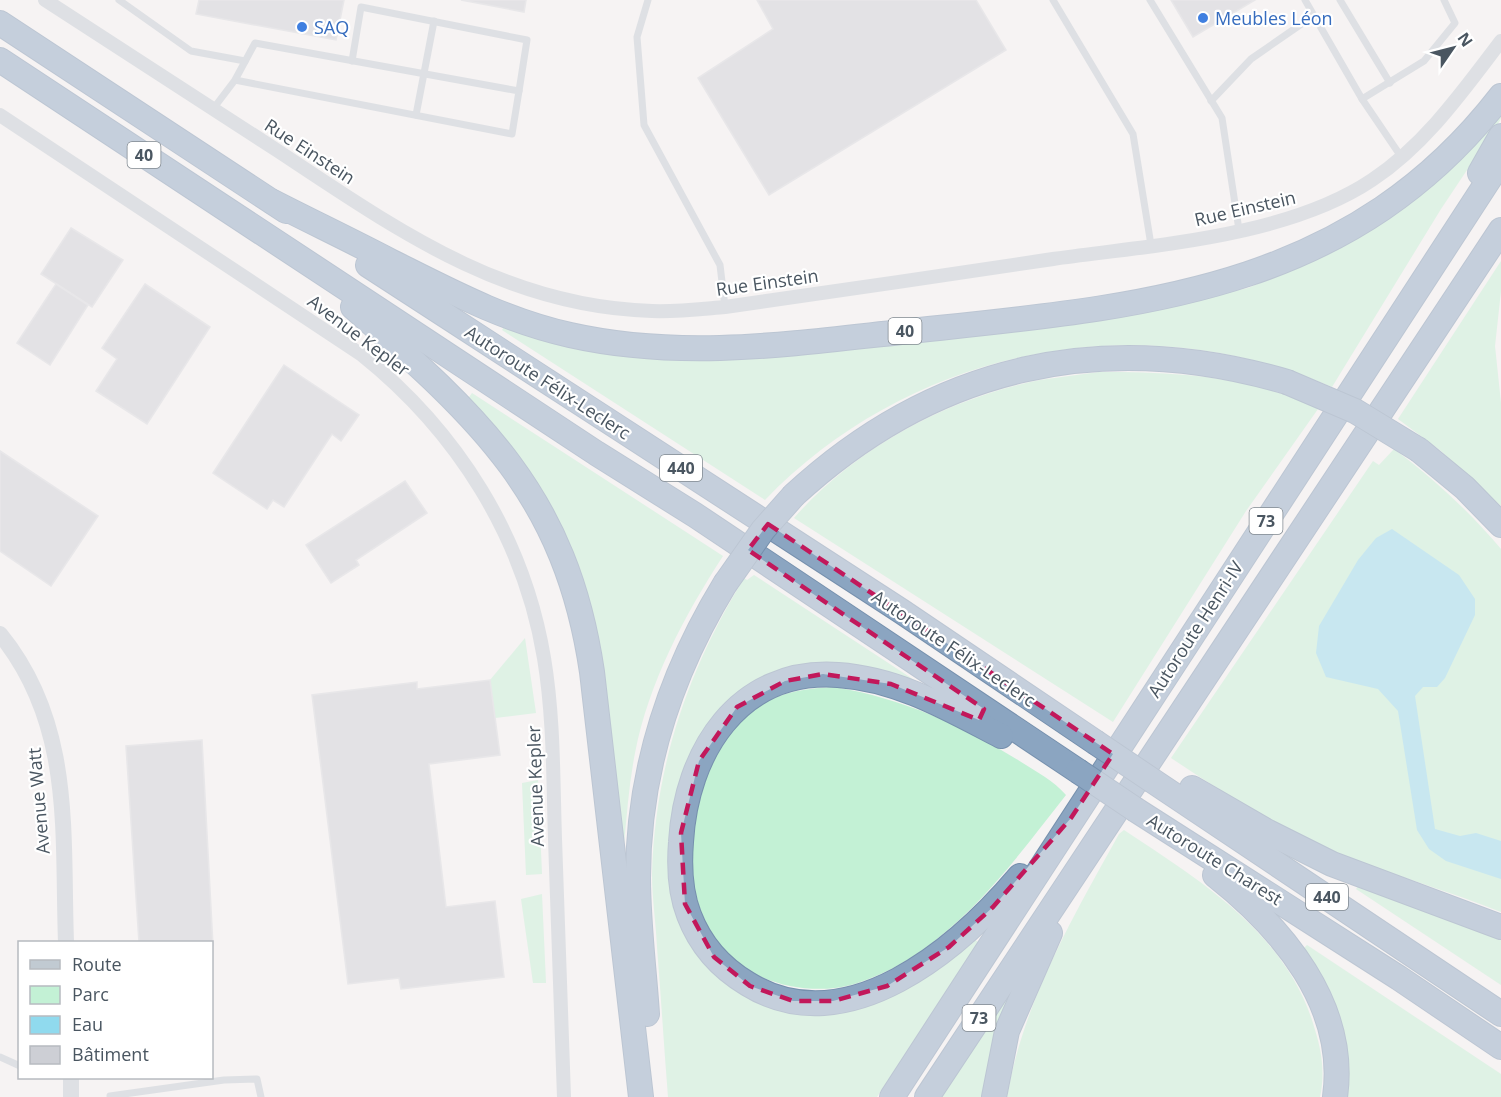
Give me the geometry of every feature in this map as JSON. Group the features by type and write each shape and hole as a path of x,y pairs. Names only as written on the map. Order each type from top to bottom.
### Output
{"highway":[{"name":"Autoroute Félix-Leclerc","path":"0,23 901,610 1099,736"},
{"name":"Autoroute Félix-Leclerc","path":"0,60 596,453 695,515 1074,769"},
{"name":"40","path":"273,202 472,302 549,331 597,341 661,349 704,350 770,346 1088,311 1175,296 1254,274 1340,235 1398,198 1451,153 1501,96"},
{"path":"1379,350 1501,136"},
{"name":"Autoroute Henri-IV","path":"891,1097 1501,161"},
{"name":"Autoroute Henri-IV","path":"927,1097 1501,230"},
{"path":"287,249 428,373 477,422 506,457 531,495 560,553 578,603 589,650 641,1097"},
{"path":"653,1097 638,886 644,799 658,729 675,679 725,584 763,530 794,495 848,450 907,412 955,391 1026,369 1102,358 1156,357 1210,363 1287,382 1355,411 1419,450 1465,488 1501,525"},
{"path":"1071,818 993,907 949,947 887,986 840,1000 819,1003 786,1000 764,993 738,978 705,945 690,917 682,889 680,853 684,813 703,753 717,729 737,707 761,691 785,681 810,676 838,675 891,684 926,698 1007,739 1074,769"},
{"name":"Autoroute Charest","path":"1099,736 1501,1014"},
{"name":"Autoroute Charest","path":"1074,769 1399,978 1501,1047"},
{"path":"1157,774 1322,859 1374,881 1501,927"},
{"path":"1145,816 1263,917 1302,967 1320,1000 1332,1036 1336,1071 1335,1097"},
{"path":"994,1097 1002,1050 1014,1013 1043,946 1100,834"}],"street":[{"name":"Rue Einstein","path":"45,0 393,227 456,262 496,279 553,297 608,308 654,311 725,307 1151,245 1239,230 1291,218 1319,208 1371,181 1402,158 1425,136 1501,41"},
{"name":"Avenue Kepler","path":"0,115 362,355 395,383 428,417 455,449 482,490 522,572 534,612 545,667 551,730 564,1097"},
{"name":"Avenue Watt","path":"0,634 33,683 47,716 56,750 61,802 66,941"},
{"path":"71,1079 71,1097"}],"lane":[{"path":"119,0 191,51 245,61"},
{"path":"648,0 637,37 644,125 720,265 725,307"},
{"path":"1053,0 1133,134 1151,245"},
{"path":"1150,0 1221,118 1239,230"},
{"path":"1305,0 1362,99 1402,158"},
{"path":"1340,0 1390,82"},
{"path":"1362,99 1424,61 1455,23 1444,0"},
{"path":"235,80 512,134 527,40 361,7 352,61"},
{"path":"1211,101 1251,59 1313,16"},
{"path":"416,115 434,21"},
{"path":"213,109 235,80 255,43 519,91"},
{"path":"0,1057 18,1065"},
{"path":"110,1096 224,1080 257,1079 261,1097"}],"highlighted area":[{"path":"768,524 1113,754 1071,818 993,907 949,947 887,986 833,1001 793,1001 750,986 714,957 685,904 681,833 699,761 737,707 785,681 823,674 891,684 979,720 984,709 748,550"}],"green space":[{"path":"1501,113 1501,119 1441,209 1332,387 1258,362 1183,348 1107,346 1031,355 958,375 888,406 824,448 765,500 502,330 505,325 641,357 692,361 1120,315 1248,288 1323,256 1389,216 1430,186 1470,150"},
{"path":"1501,261 1501,291 1495,346 1501,403 1501,506 1441,451 1398,419"},
{"path":"1099,372 1183,375 1239,382 1266,389 1318,409 1246,511 1113,722 794,518 845,469 874,448 938,413 1006,388 1040,380"},
{"path":"472,393 723,556 682,626 649,701 633,764 624,844 598,643 584,584 559,528 467,400"},
{"path":"1394,449 1451,496 1501,549 1501,912 1369,865 1303,837 1258,813 1171,758 1373,461 1379,465"},
{"path":"754,575 928,689 763,680 682,786 699,950 809,1012 973,938 978,942 877,1097 668,1097 652,883 660,795 678,720 706,648 744,578 747,580"},
{"path":"525,638 536,713 495,718 490,680"},
{"path":"835,687 884,698 953,724 1037,772 1066,795 980,900 961,919 918,953 867,980 835,988 800,988 766,979 750,971 723,950 713,936 700,909 693,879 691,847 693,815 701,784 714,755 732,729 754,709 763,703 793,692"},
{"path":"538,780 542,874 526,875 522,783"},
{"path":"1124,830 1183,869 1239,914 1263,938 1285,966 1302,996 1315,1030 1321,1055 1320,1097 1007,1097 1025,1027 1052,961 1101,866 1119,834"},
{"path":"1360,884 1457,919 1501,939 1501,985 1356,889"},
{"path":"542,894 546,983 533,983 521,899"},
{"path":"1307,945 1501,1074 1501,1097 1343,1097 1302,950"},
{"path":"1010,985 1016,988 996,1041 984,1097 936,1097"}],"water":[{"path":"1392,529 1459,575 1475,599 1475,615 1445,678 1437,687 1423,687 1415,696 1435,829 1460,836 1476,833 1501,841 1501,879 1446,861 1429,849 1417,830 1398,711 1378,689 1326,677 1316,653 1319,626 1358,560 1376,538"}],"building":[{"name":"SAQ","path":"199,0 344,0 336,40 196,14"},
{"path":"461,0 526,0 524,12"},
{"path":"757,0 976,0 1006,50 769,195 698,78 773,29"},
{"name":"Meubles Léon","path":"1171,0 1255,0 1193,37"},
{"path":"71,228 123,260 92,307 41,274"},
{"path":"56,284 88,305 50,365 17,343"},
{"path":"145,284 210,327 147,424 96,391 117,359 102,348"},
{"path":"284,365 359,415 341,441 332,434 284,507 273,500 267,509 213,473"},
{"path":"0,451 98,516 51,586 0,551"},
{"path":"405,481 427,513 356,560 359,565 331,583 306,545"},
{"path":"490,680 500,755 429,764 446,907 495,901 504,977 401,989 399,978 348,984 312,695 417,682 417,689"},
{"path":"202,740 213,941 139,941 126,746"}],"place":[{"name":"Meubles Léon","path":"1203,18"},
{"name":"SAQ","path":"302,27"}]}
